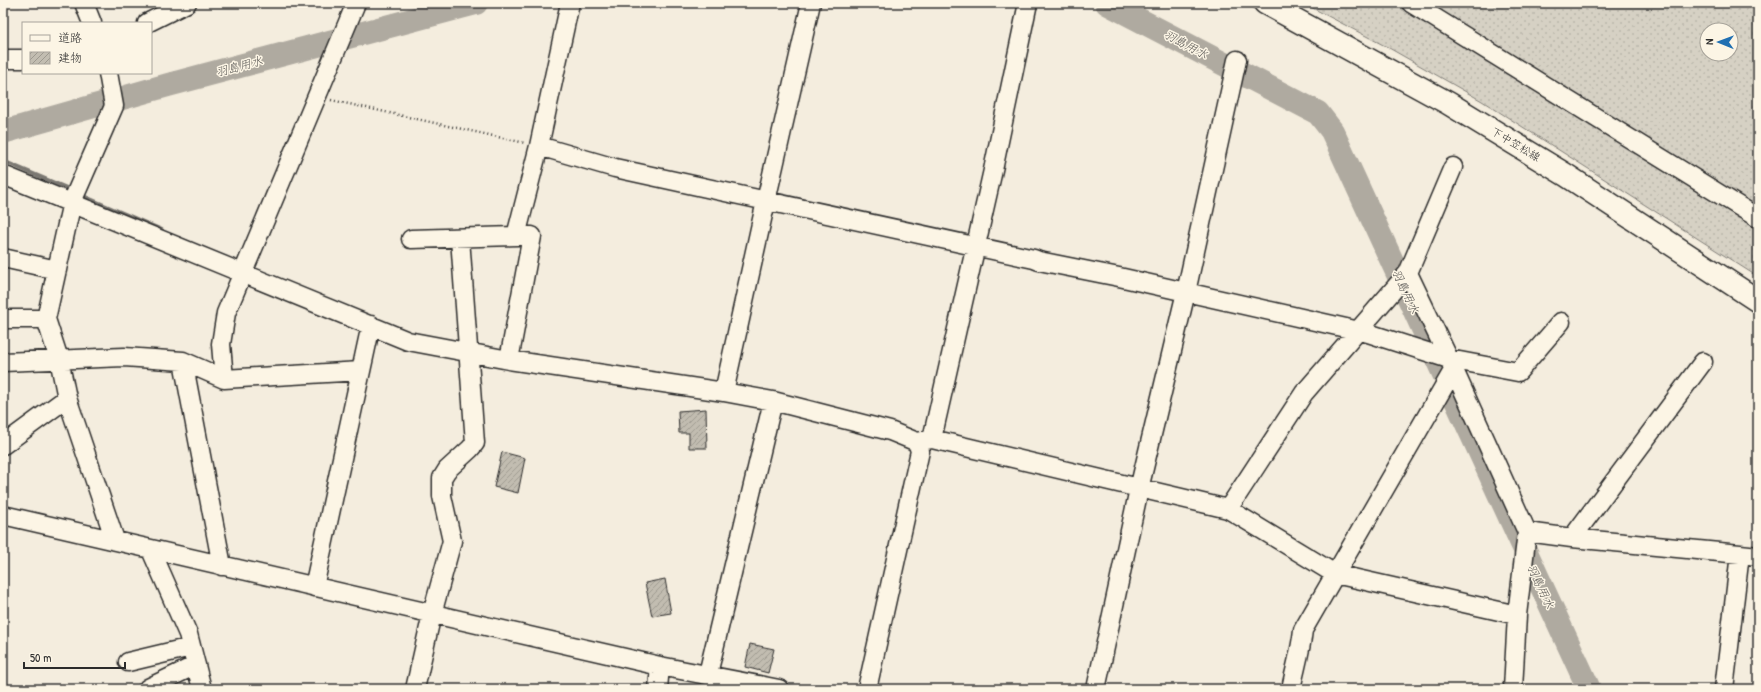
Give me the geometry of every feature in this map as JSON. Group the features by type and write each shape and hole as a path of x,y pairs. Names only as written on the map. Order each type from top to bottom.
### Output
{"main road":[{"name":"下中笠松線","path":"1265,3 1455,107 1566,175 1758,301"}],"street":[{"path":"84,3 92,22"},
{"path":"149,22 187,3"},
{"path":"224,379 221,344 226,313 356,3"},
{"path":"516,236 539,146 570,3"},
{"path":"724,392 811,3"},
{"path":"867,689 920,451 925,440 975,246 1028,3"},
{"path":"1411,3 1758,218"},
{"path":"3,59 22,59"},
{"path":"1096,689 1139,489 1186,292 1237,60"},
{"path":"111,90 72,202 46,319 59,359 67,398 114,540"},
{"path":"539,146 615,168 1186,292 1356,331 1425,352 1451,364 1518,372 1561,322"},
{"path":"1228,509 1304,393 1356,331 1408,273 1453,167"},
{"path":"3,175 408,341 509,360 724,392 773,401 925,440 1228,509 1335,574 1518,615"},
{"path":"411,239 532,236 509,360"},
{"path":"415,689 432,614 452,541 442,496 442,478 447,470 475,443 460,238"},
{"path":"3,258 57,270"},
{"path":"1408,273 1451,364 1527,533 1518,615 1514,689"},
{"path":"3,319 46,319"},
{"path":"314,587 371,325"},
{"path":"3,362 124,358 183,361 224,379 361,371"},
{"path":"183,361 222,566"},
{"path":"1572,538 1703,362"},
{"path":"1291,689 1298,655 1302,645 1303,630 1445,386 1451,364"},
{"path":"3,445 67,398"},
{"path":"708,674 773,401"},
{"path":"3,515 660,666 708,674 779,689"},
{"path":"1527,533 1758,556"},
{"path":"151,550 188,634 202,689"},
{"path":"1724,689 1740,554"},
{"path":"128,662 191,647"},
{"path":"148,688 196,665"},
{"path":"658,689 660,666"}],"path":[{"path":"317,96 539,146"}],"shaded area":[{"path":"1303,3 1758,3 1758,277 1482,101 1389,48"}],"building":[{"path":"706,409 707,448 689,448 689,433 679,433 678,411"},
{"path":"502,452 525,458 518,493 494,487"},
{"path":"665,579 671,613 652,616 645,583"},
{"path":"750,644 774,649 768,673 745,667"}],"waterway":[{"name":"羽島用水","path":"3,132 168,85 476,3"},
{"name":"羽島用水","path":"1107,3 1318,113 1332,131 1589,689"},
{"path":"3,161 69,189"},
{"path":"81,195 162,230"}]}
